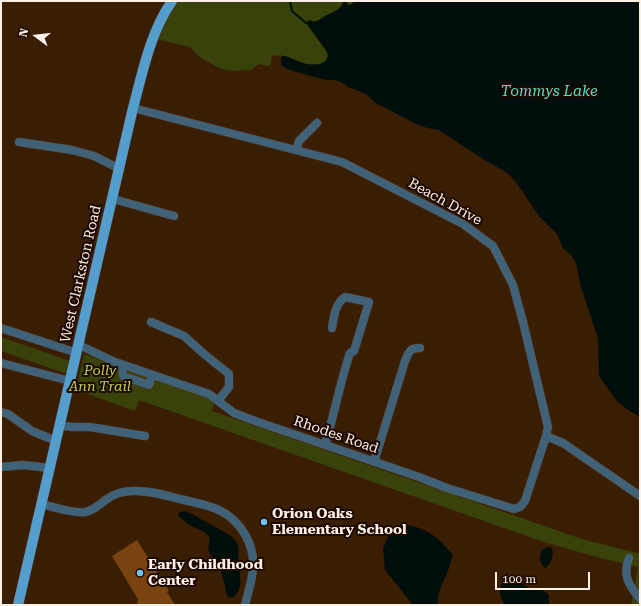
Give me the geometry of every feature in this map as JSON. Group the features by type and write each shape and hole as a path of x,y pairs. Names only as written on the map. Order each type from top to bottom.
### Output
{"main road":[{"name":"West Clarkston Road","path":"18,605 133,108 151,41 159,23 172,1"}],"street":[{"name":"Beach Drive","path":"133,108 342,162 463,224 493,246 513,285 548,427 546,436"},
{"path":"296,150 299,141 317,123"},
{"path":"19,142 72,150 94,156 120,169"},
{"path":"113,199 174,216"},
{"path":"325,445 350,353 354,351 369,302 345,297 339,301 332,328"},
{"path":"150,322 184,336 229,374 229,387 218,401"},
{"name":"Rhodes Road","path":"1,328 78,349 209,394 234,413 447,488 514,509 520,507 525,501 546,436"},
{"path":"374,462 405,361 413,348 420,348"},
{"path":"1,363 70,381"},
{"path":"1,412 8,414 32,431 56,441"},
{"path":"60,426 76,428 90,427 145,436"},
{"path":"546,436 563,443 640,496"},
{"path":"1,467 23,465 50,468"},
{"path":"41,504 84,512 92,510 110,498 121,493 141,491 204,505 222,511 240,526 248,539 251,550 253,569 244,605"},
{"path":"629,558 626,566 628,584 640,599"}],"green space":[{"path":"177,1 354,1 352,4 379,1 640,1 640,154 321,64 306,64 285,56 272,56 270,66 259,64 251,70 230,71 219,68 198,56 190,47 156,39"},
{"name":"Polly Ann Trail","path":"1,337 70,361 67,374 1,351"},
{"name":"Polly Ann Trail","path":"84,354 215,399 212,411 582,539 640,554 640,605 631,605 638,567 544,542 139,400 135,411 76,390"}],"water":[{"name":"Tommys Lake","path":"344,1 346,1 348,5 352,4 354,1 640,2 640,417 628,410 616,400 599,376 598,339 581,287 576,263 571,255 563,248 557,234 539,216 516,182 506,172 486,161 439,130 427,128 414,123 377,104 366,94 348,87 341,82 314,77 287,69 281,65 281,57 284,56 311,65 320,64 326,60 327,52 306,23 309,20 316,21 335,11"},
{"path":"184,511 233,537 238,544 240,588 236,595 232,598 228,597 226,593 221,572 208,550 210,538 205,532 189,525 178,515 180,512"},
{"path":"409,525 429,532 453,555 439,593 438,605 413,605 385,570 383,549 391,529"},
{"path":"548,547 552,548 553,557 551,562 545,568 541,563 540,556 542,551"},
{"path":"513,577 527,587 540,589 546,592 549,595 549,605 505,605 500,594 501,585 505,578"}],"building":[{"name":"Early Childhood Center","path":"137,540 169,591 167,592 175,605 137,605 138,599 112,556"}],"waterway":[{"path":"290,1 292,11 306,23"}],"place":[{"name":"Orion Oaks Elementary School","path":"264,522"},
{"name":"Early Childhood Center","path":"140,573"}]}
